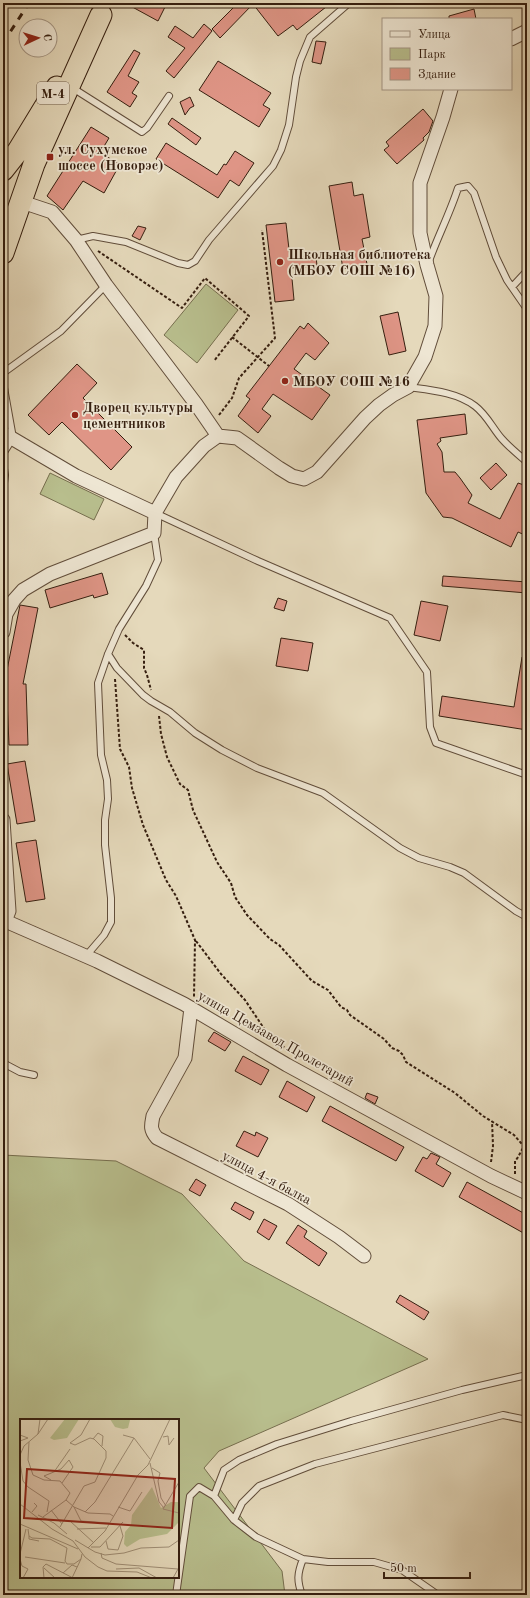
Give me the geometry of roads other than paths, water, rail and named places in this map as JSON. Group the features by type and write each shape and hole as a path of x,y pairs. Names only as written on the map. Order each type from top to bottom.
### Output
{"highway":[{"name":"М-4","path":"3,253 34,164 105,9"},
{"name":"М-4","path":"3,170 18,151 105,9"}],"street":[{"path":"512,38 527,31"},
{"path":"3,632 6,614 14,600 23,590 50,574 154,533 155,512 176,477 204,446 218,436 237,438 292,476 304,479 317,472 365,418 393,394 408,387 425,357 435,326 436,296 420,233 420,183 443,118 451,90"},
{"path":"22,202 52,212 76,240 106,285 218,436"},
{"path":"8,436 76,476 155,512"},
{"name":"улица Цемзавод Пролетарий","path":"3,820 9,911 4,921 86,956 192,1009 287,1065 490,1175 527,1193"},
{"name":"улица 4-я балка","path":"192,1009 185,1058 153,1116 150,1127 152,1133 157,1138 288,1204 339,1237 364,1256"}],"lane":[{"path":"76,240 93,236 126,242 178,263 188,265 195,261 209,240 273,166 281,150 289,125 292,94 297,72 300,60 310,37 349,3"},
{"path":"70,86 142,132 169,96"},
{"path":"427,265 449,215 458,188 468,186 474,193 496,257 512,287 527,308"},
{"path":"512,287 525,273 527,274"},
{"path":"3,373 61,331 106,285"},
{"path":"3,382 8,436 3,454"},
{"path":"408,387 453,395 476,406 502,439 527,462"},
{"path":"3,462 5,475 3,491"},
{"path":"155,512 258,561 390,618 427,672 430,727 436,743 527,775"},
{"path":"86,956 104,935 111,922 111,898 105,845 105,820 108,799 107,780 101,755 98,683 108,654 121,627 146,586 158,560 154,533"},
{"path":"108,654 117,668 143,695 170,712 195,733 222,750 256,768 323,793 400,848 419,858 450,867 464,873 516,911 527,917"},
{"path":"3,1062 20,1072 34,1075"},
{"path":"214,1496 224,1470 239,1460 277,1444 433,1398 527,1375"},
{"path":"234,1520 242,1503 259,1486 314,1464 503,1415 527,1420"},
{"path":"179,1574 190,1496 199,1487 214,1496 234,1520 256,1537 303,1559 328,1562 374,1562 402,1570 438,1595"},
{"path":"302,1595 299,1585 298,1571 303,1559"},
{"path":"176,1595 178,1578"}],"railway":[{"path":"3,43 29,3"}],"place":[{"name":"ул. Сухумское шоссе (Новорэс)","path":"50,157"},
{"name":"Школьная библиотека (МБОУ СОШ №16)","path":"280,262"},
{"name":"МБОУ СОШ №16","path":"285,381"},
{"name":"Дворец культуры цементников","path":"75,415"}]}
